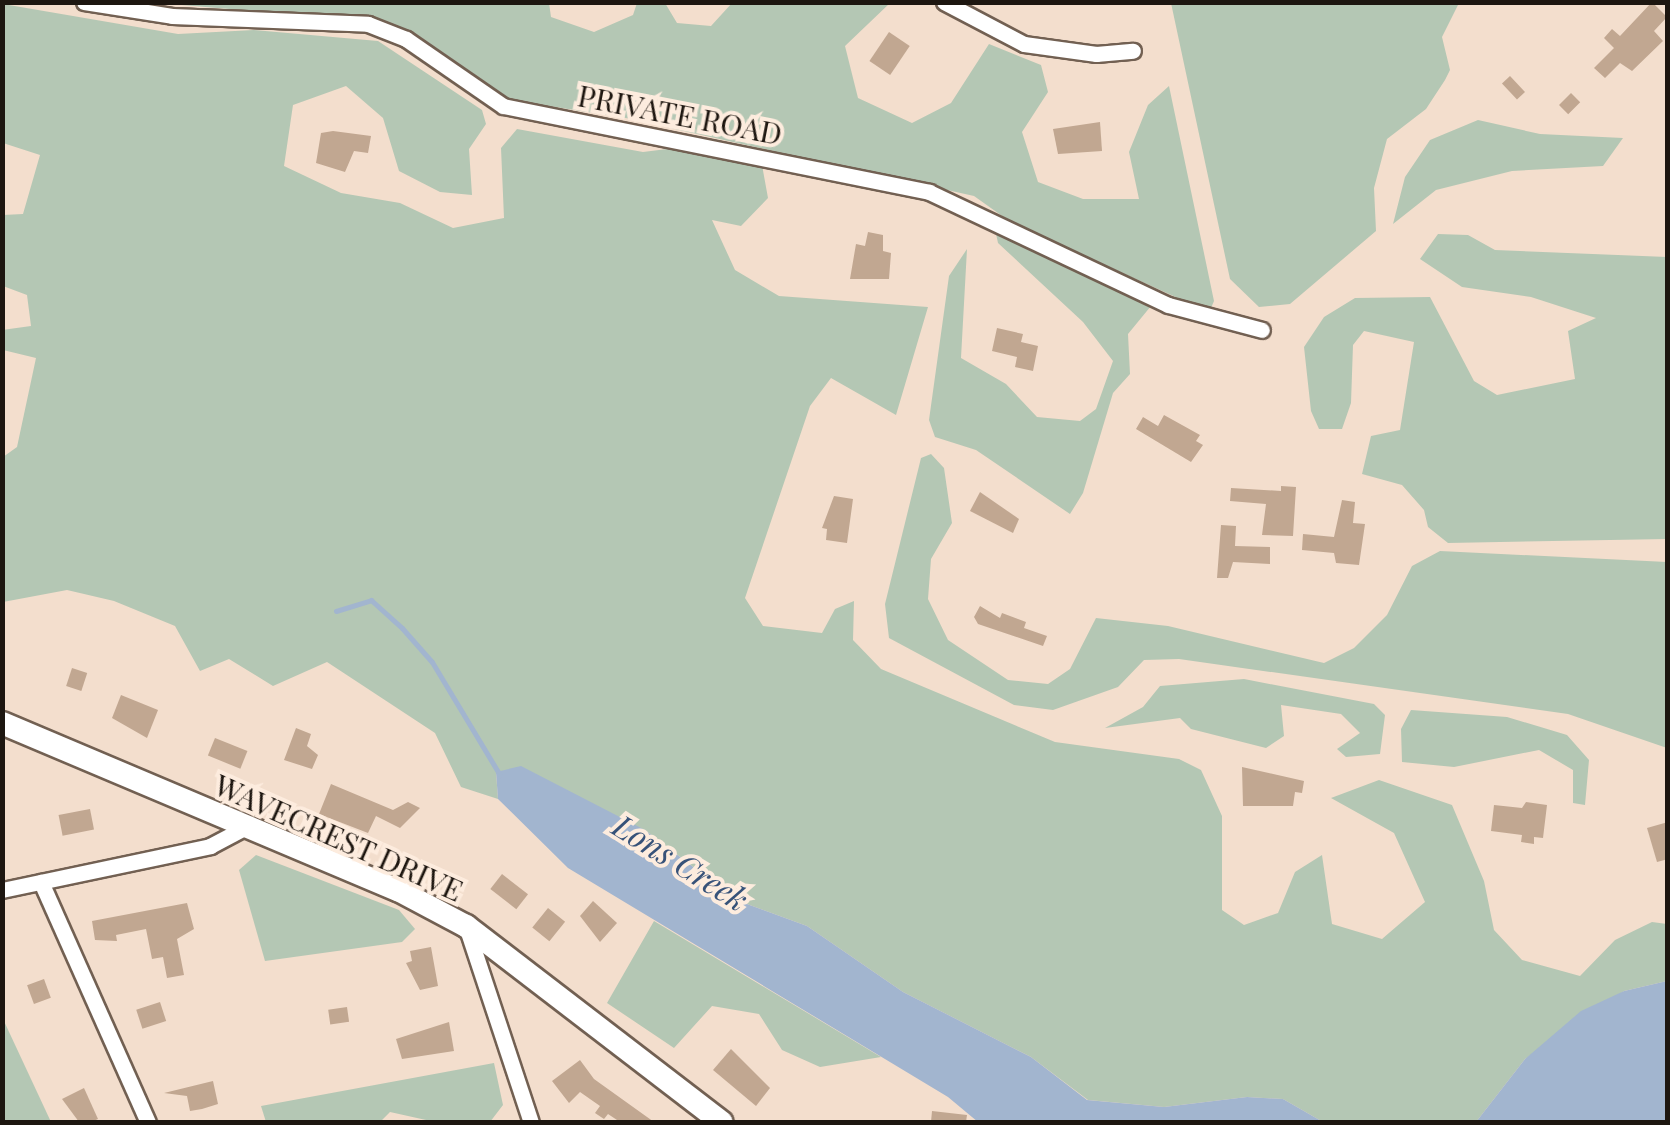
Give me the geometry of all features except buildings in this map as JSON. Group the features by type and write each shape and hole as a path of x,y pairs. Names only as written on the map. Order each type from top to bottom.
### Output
{"street":[{"name":"PRIVATE ROAD","path":"84,2 172,16 368,24 406,38 504,106 928,192 1168,305 1262,330"},
{"path":"944,2 1024,44 1096,54 1133,51"},
{"name":"WAVECREST DRIVE","path":"2,723 398,890 466,926 721,1122"},
{"path":"2,890 210,846 246,827"},
{"path":"41,882 148,1122"},
{"path":"466,926 531,1122"}],"green space":[{"path":"158,3 549,3 551,17 594,32 633,15 637,3 665,3 677,23 711,26 732,3 890,3 845,46 858,98 912,123 951,103 989,44 1041,65 1048,92 1022,132 1038,182 1083,199 1139,199 1129,152 1148,105 1169,86 1214,301 1211,308 1191,304 1012,223 974,196 626,118 510,100 382,22"},
{"path":"1171,3 1459,3 1442,37 1450,70 1445,80 1426,109 1387,139 1374,188 1376,231 1290,304 1259,307 1230,279"},
{"path":"3,4 178,34 254,30 378,41 482,110 486,124 469,149 472,195 440,192 399,171 383,118 346,86 293,105 284,166 341,193 400,203 453,228 504,218 501,148 517,129 643,152 683,147 762,165 768,198 741,226 712,220 735,270 779,296 928,307 896,415 831,378 810,406 745,598 763,626 822,633 835,609 854,601 853,640 881,669 1055,742 1179,759 1201,770 1222,816 1222,910 1244,925 1278,913 1295,872 1322,855 1332,924 1382,939 1425,902 1394,833 1331,798 1379,780 1452,805 1484,881 1494,930 1522,960 1580,976 1615,940 1652,922 1667,924 1667,981 1624,991 1525,1059 1476,1122 1323,1122 1283,1099 1247,1097 1164,1107 1088,1100 1031,1057 903,992 807,926 736,900 645,830 496,772 498,799 461,787 435,733 327,662 273,686 229,659 200,671 175,626 114,601 67,590 3,602 3,457 17,447 36,358 3,350 2,330 31,326 27,295 3,286 3,215 23,214 40,155 3,143"},
{"path":"1478,120 1540,134 1623,138 1603,166 1512,171 1436,190 1393,224 1405,177 1430,140"},
{"path":"995,229 1151,306 1128,334 1130,374 1113,393 1083,493 1070,514 976,450 935,437 929,420 949,276 967,249 961,358 1006,384 1037,417 1080,421 1096,409 1113,361 1083,322 998,243"},
{"path":"1438,234 1468,235 1495,250 1667,257 1667,539 1448,543 1428,527 1424,510 1402,485 1362,474 1371,436 1400,430 1414,342 1364,331 1353,345 1351,403 1342,429 1319,429 1311,411 1304,347 1324,317 1355,298 1430,297 1474,381 1497,395 1575,379 1568,331 1596,318 1531,297 1462,287 1420,259"},
{"path":"931,454 944,468 952,523 931,559 928,599 948,640 1008,680 1048,684 1070,669 1096,618 1168,626 1324,663 1354,648 1387,615 1412,566 1440,551 1667,562 1667,748 1568,714 1179,659 1144,660 1118,687 1053,710 1014,705 889,638 885,604 921,458"},
{"path":"1244,679 1374,704 1385,715 1380,754 1346,757 1337,749 1360,733 1341,714 1281,705 1284,736 1266,748 1191,729 1180,718 1105,728 1143,707 1160,686"},
{"path":"1411,710 1507,717 1567,735 1589,760 1585,805 1573,803 1573,770 1539,750 1454,767 1402,762 1401,729"},
{"path":"256,855 399,910 415,929 402,942 265,961 239,870"},
{"path":"654,921 881,1057 820,1067 782,1050 759,1014 712,1006 674,1048 607,1003"},
{"path":"3,1019 51,1122 3,1122"},
{"path":"494,1063 503,1105 490,1122 435,1122 390,1112 380,1122 266,1122 261,1106"}],"water":[{"path":"521,766 645,830 736,900 807,926 903,992 1031,1057 1087,1100 1164,1107 1247,1097 1283,1099 1323,1122 978,1122 948,1097 568,868 498,799 496,772"},
{"path":"1667,981 1667,1122 1476,1122 1525,1059 1581,1011 1624,991"}],"waterway":[{"name":"Lons Creek","path":"336,611 371,600 402,628 432,662 500,775"}]}
